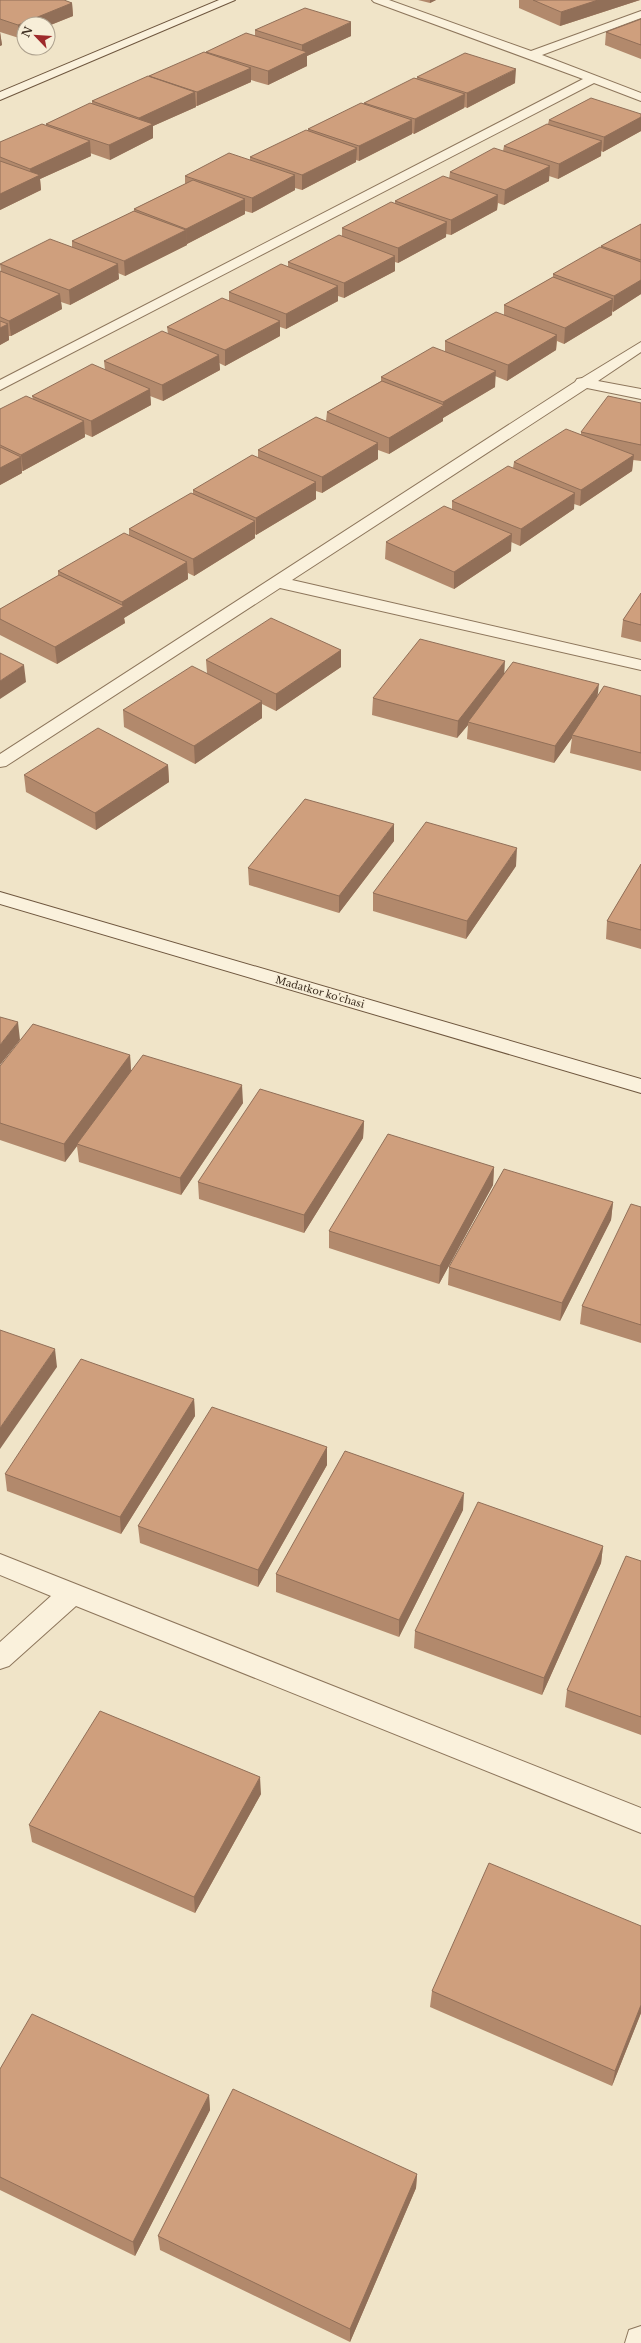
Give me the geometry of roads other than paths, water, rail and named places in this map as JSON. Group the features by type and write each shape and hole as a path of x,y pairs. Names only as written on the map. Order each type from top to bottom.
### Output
{"street":[{"path":"0,96 229,0"},
{"path":"378,0 531,55 641,97"},
{"path":"531,55 641,14"},
{"path":"0,386 593,79"},
{"path":"0,762 278,582 582,382 641,346"},
{"path":"582,382 641,394"},
{"path":"278,582 641,666"},
{"name":"Madatkor ko'chasi","path":"0,898 641,1086"},
{"path":"0,1564 71,1594 641,1821"},
{"path":"0,1658 71,1594"}]}
